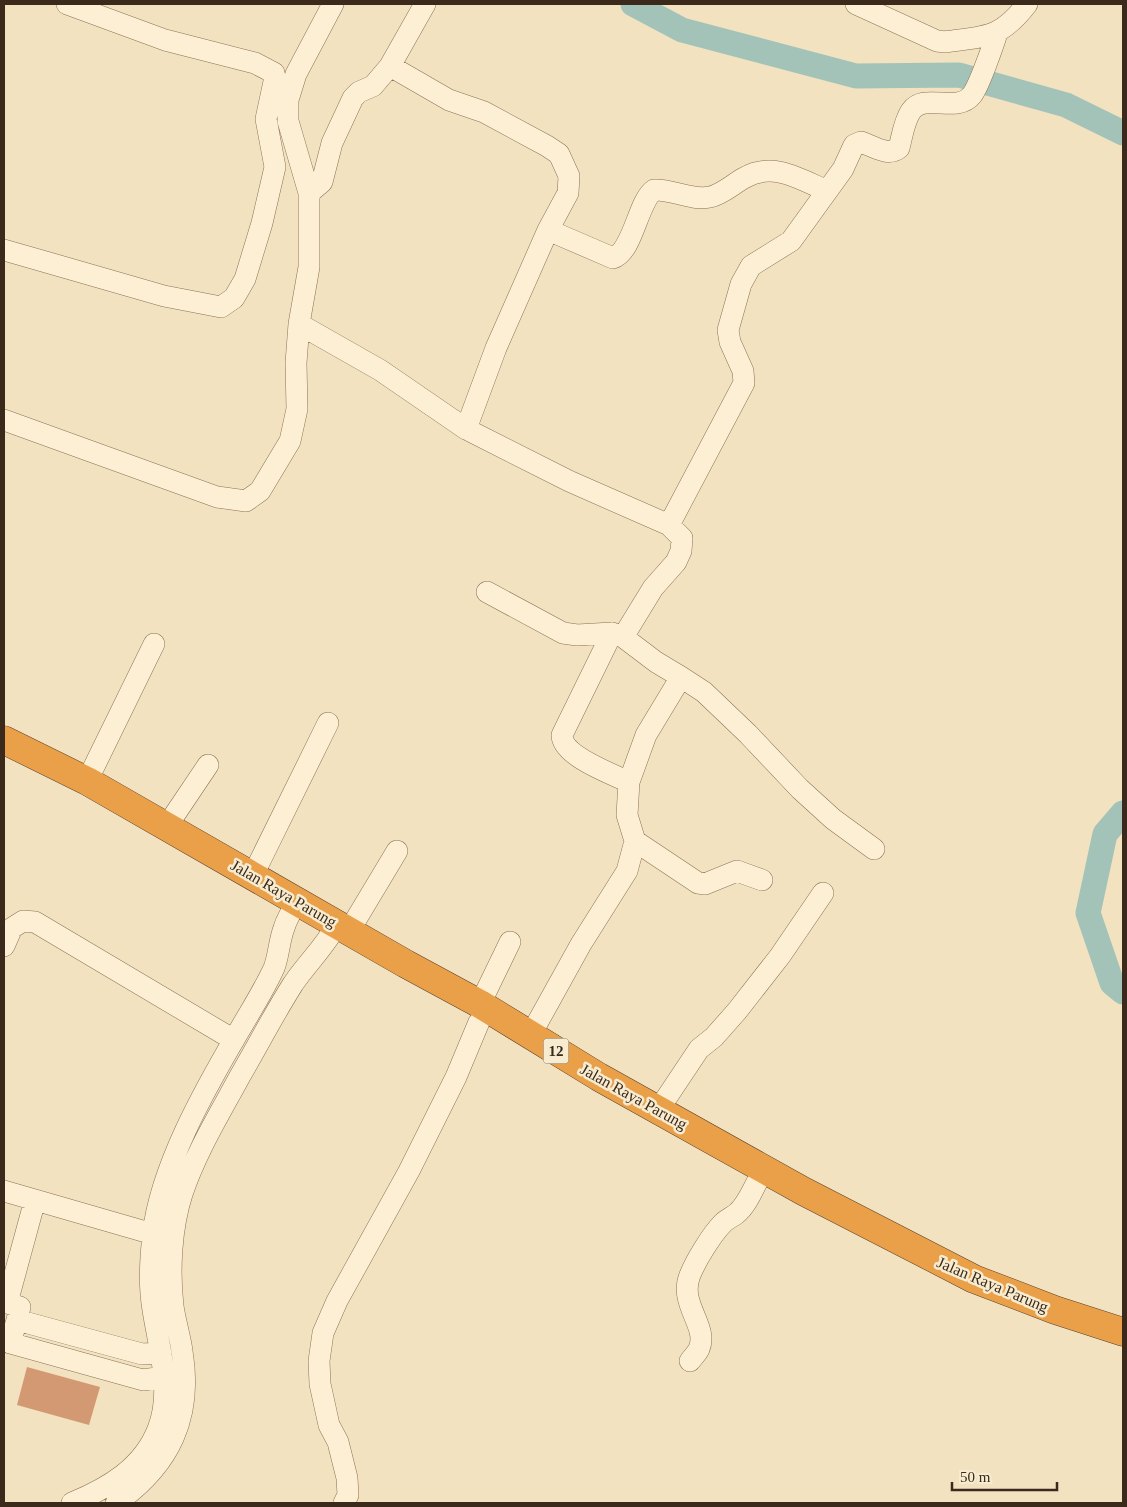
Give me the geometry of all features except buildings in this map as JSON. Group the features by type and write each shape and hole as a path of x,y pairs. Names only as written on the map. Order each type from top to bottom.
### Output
{"highway":[{"name":"Jalan Raya Parung","path":"4,740 88,781 168,826 252,875 293,908"},
{"name":"Jalan Raya Parung","path":"4,759 339,931 690,1135 974,1279 1055,1310 1123,1332"},
{"name":"Jalan Raya Parung","path":"479,1013 530,1036 659,1109 690,1135 757,1182 830,1224 941,1280 1013,1309 1123,1348"}],"street":[{"path":"4,250 164,296 221,307 234,298 245,279 262,223 275,167 266,119 275,77 274,73 255,63 164,40 67,4"},
{"path":"4,420 217,496 246,501 260,491 290,441 297,409 296,362 299,324 309,267 309,193 288,121 288,100 296,74 333,4"},
{"path":"309,193 322,182 332,143 353,98 359,92 372,86 390,66 425,4"},
{"path":"856,4 937,41 995,39"},
{"path":"669,525 744,383 743,371 730,342 728,330 741,284 751,266 791,242 844,169 854,145 861,142 888,153 894,152 899,148 910,112 915,106 960,103 972,96 995,39 1026,4"},
{"path":"390,66 449,100 484,112 559,154 568,176 568,193 548,230 496,348 466,429"},
{"path":"548,230 613,258 619,255 638,222 646,200 654,190 687,197 709,198 720,194 754,172 767,170 786,174 827,191"},
{"path":"299,324 388,375 466,429 569,480 669,525 682,538 681,551 676,562 618,635 562,735 562,740 570,750 587,763 628,782"},
{"path":"487,592 563,633 618,635 656,662 704,692 833,819 874,849"},
{"path":"88,781 154,644"},
{"path":"530,1036 581,944 627,871 635,841 627,815 628,782 646,735 681,677"},
{"path":"252,875 328,723"},
{"path":"168,826 208,765"},
{"path":"635,841 698,883 705,884 737,870 762,880"},
{"path":"116,1503 136,1489 163,1459 176,1436 183,1409 175,1375 171,1268 181,1196 198,1153 285,997 304,969 339,931 397,850"},
{"path":"659,1109 699,1049 714,1037 737,1011 780,956 823,893"},
{"path":"175,1375 162,1353 153,1309 151,1268 153,1234 161,1190 180,1143 265,985 278,955 283,929 293,908"},
{"path":"4,946 12,928 23,920 35,922 234,1040"},
{"path":"344,1503 348,1495 347,1478 338,1442 329,1425 320,1384 319,1361 323,1333 337,1301 409,1171 452,1086 479,1013 510,942"},
{"path":"278,955 304,969"},
{"path":"265,985 285,997"},
{"path":"690,1361 700,1348 700,1330 688,1302 687,1287 690,1274 724,1222 737,1214 746,1203 757,1182"},
{"path":"161,1190 181,1196"},
{"path":"4,1191 153,1234"},
{"path":"35,1200 7,1303 20,1307 10,1343 143,1380 175,1375"},
{"path":"17,1320 142,1354 162,1353"},
{"path":"72,1503 99,1492 124,1476 146,1452 158,1430 175,1375"}],"waterway":[{"path":"633,4 682,30 856,76 959,75 1066,105 1123,133"},
{"path":"1123,813 1105,834 1088,913 1112,983 1123,992"}]}
